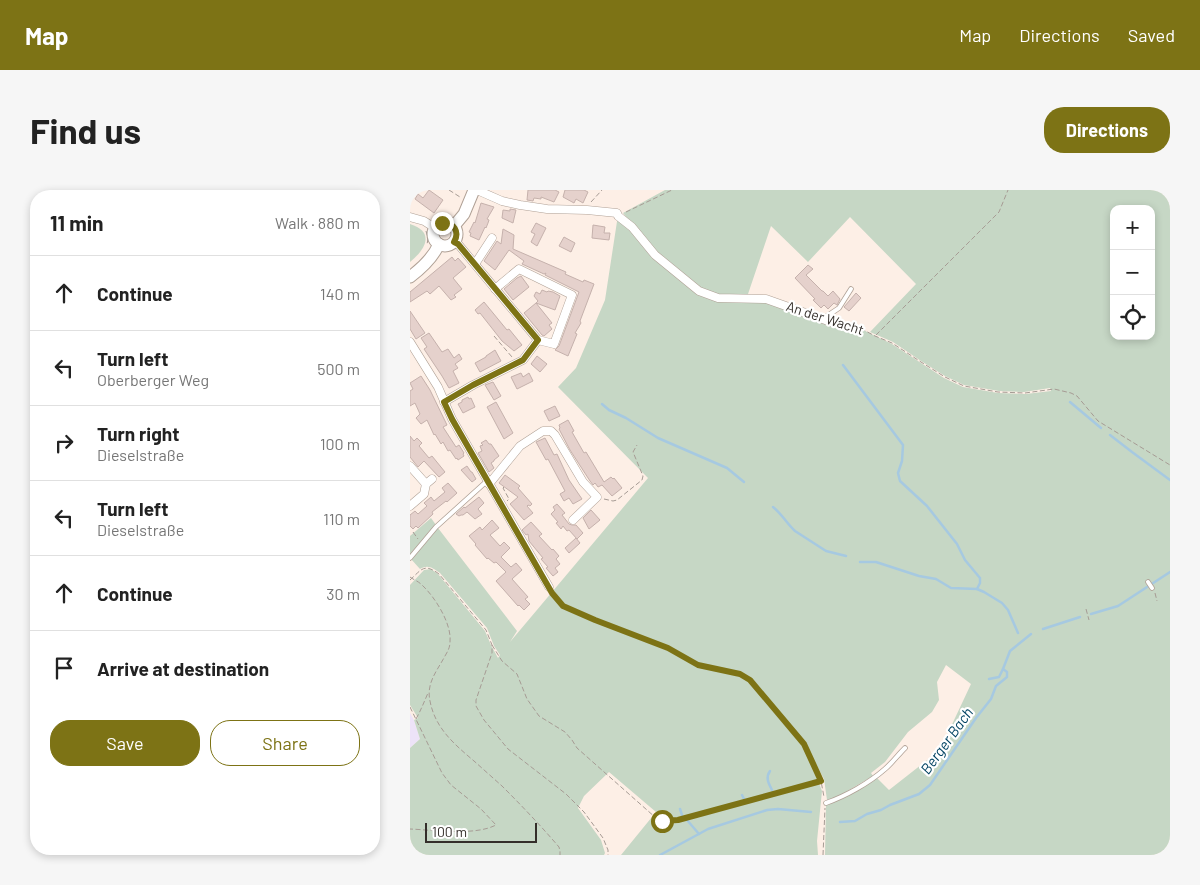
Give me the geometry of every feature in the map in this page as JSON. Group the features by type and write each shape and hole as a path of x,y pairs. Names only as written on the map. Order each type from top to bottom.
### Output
{"street":[{"path":"454,226 464,214 476,190"},
{"name":"An der Wacht","path":"476,190 520,206 547,210 583,210 617,213 618,216 632,227 655,255 699,290 718,298 766,299 828,321"},
{"path":"410,217 433,226 449,223 456,229 457,235 454,242 446,246 439,244 434,238 433,226"},
{"path":"475,264 492,238"},
{"path":"454,242 458,244 538,340 554,344 572,295 519,269 495,288"},
{"path":"410,277 430,259 439,244"},
{"path":"444,402 523,360 538,340"},
{"path":"410,342 438,387 452,419 549,587"},
{"path":"488,482 520,446 543,431 551,431 583,482 597,497 573,520"},
{"path":"410,466 429,482 424,494 410,506"}],"lane":[{"path":"828,321 828,316 839,308 851,289"},
{"path":"410,558 436,528 488,482"},
{"path":"1148,582 1152,588"},
{"path":"826,803 875,777 905,748"}],"path":[{"path":"449,190 469,203"},
{"path":"583,210 602,190"},
{"path":"618,216 672,190"},
{"path":"875,336 999,212 1008,190"},
{"path":"426,248 428,238 426,230 433,226"},
{"name":"An der Wacht","path":"828,321 860,328 892,343 945,377 964,386 998,392 1024,393 1054,389 1071,393 1077,396 1098,421 1170,465"},
{"path":"494,336 517,363"},
{"path":"597,497 613,501 617,500 642,480 643,476 633,452 636,445"},
{"path":"413,532 422,543"},
{"path":"416,718 429,692 434,674 449,649 450,638 439,607 421,584 411,578 428,568 433,569 439,574 486,630 492,645 502,661 517,674 527,699 540,716 565,732 577,748 656,818 662,821 678,820 821,781"},
{"path":"549,587 563,606 668,648 698,665 740,674 750,680 804,744 821,781 826,803 823,855"},
{"path":"1152,588 1157,601"},
{"path":"1086,609 1089,620"},
{"path":"492,645 492,652 476,700 476,706 484,720 508,749 566,794 584,812 603,838 608,855"},
{"path":"429,692 433,712 443,732 502,787 540,826 559,847 560,855"},
{"path":"410,707 446,779 491,818 496,825 472,832 410,829"}],"shaded area":[{"path":"410,713 420,739 410,748"}],"green space":[{"path":"665,190 1170,190 1170,855 825,855 826,805 841,799 877,778 889,790 940,750 971,684 946,665 937,682 939,700 932,712 908,732 885,762 871,773 873,776 837,797 827,800 824,779 805,744 751,679 741,673 723,669 722,671 740,675 749,680 802,745 809,758 822,791 817,841 818,855 621,855 656,812 609,772 584,796 578,808 601,840 604,855 410,855 410,748 420,739 414,720 418,718 410,705 410,585 424,570 431,569 438,574 485,631 498,658 500,655 494,646 487,628 440,573 428,567 420,569 411,559 438,528 517,631 510,642 648,478 558,387 576,368 605,300 618,215 654,255 698,291 717,298 765,300 825,322 859,328 892,344 944,378 963,387 998,393 1026,394 1051,391 1050,388 1024,392 999,391 964,385 945,376 893,342 870,332 916,284 850,217 808,262 771,226 747,297 718,296 700,290 656,254 623,213"},
{"path":"410,224 423,231 425,241 420,252 410,262"},
{"path":"431,518 436,525 410,556 410,536"}],"building":[{"path":"429,190 443,200 434,213 415,199 418,194 423,198"},
{"path":"528,190 555,190 559,192 554,202 541,197 541,199 534,198 533,201 527,200"},
{"path":"565,190 584,190 588,192 583,203 576,199 574,203 563,197"},
{"path":"481,203 494,207 479,240 470,236 471,233 469,232 475,223"},
{"path":"510,209 516,210 513,223 502,218 503,210 510,211"},
{"path":"536,223 546,228 537,246 531,242 535,234 531,232"},
{"path":"593,225 605,227 604,233 610,233 609,240 592,238"},
{"path":"503,229 514,235 513,249 566,272 565,274 583,282 584,280 594,284 568,356 555,350 559,346 579,292 545,275 546,273 544,274 522,264 524,261 509,250 495,270 484,261 497,241 501,244"},
{"path":"564,237 575,243 571,252 559,246"},
{"path":"452,257 455,261 458,258 466,267 453,278 462,289 454,295 456,297 451,300 439,286 430,294 427,291 410,302 410,292"},
{"path":"808,265 813,269 806,275 828,296 833,291 840,299 837,305 834,303 828,309 824,305 821,308 795,278"},
{"path":"521,276 529,287 513,300 504,289"},
{"path":"542,290 553,292 560,296 555,310 536,303 538,301 534,296 536,292 540,294"},
{"path":"856,293 861,298 849,311 844,307"},
{"path":"484,302 522,345 514,351 502,341 480,313 478,314 475,310"},
{"path":"536,303 552,323 549,325 552,329 544,336 524,313"},
{"path":"410,311 425,333 416,339 410,329"},
{"path":"429,333 442,352 448,349 454,358 459,354 462,359 455,364 458,368 453,371 459,383 449,388 424,349 427,347 421,338"},
{"path":"495,350 501,361 480,372 475,363"},
{"path":"537,356 547,364 540,372 531,364"},
{"path":"521,373 523,377 529,373 533,381 517,389 511,377"},
{"path":"421,376 447,425 443,427 456,447 459,445 464,453 464,456 458,460 450,450 448,451 443,442 441,444 434,435 427,420 421,424 416,418 420,414 415,403 410,406 410,391 413,389 410,383"},
{"path":"493,382 501,396 494,400 485,385"},
{"path":"468,397 469,399 471,398 475,407 463,413 458,404"},
{"path":"496,402 513,433 504,439 487,407"},
{"path":"555,406 560,416 549,421 544,411"},
{"path":"568,420 574,431 572,432 584,453 586,452 604,482 611,477 614,478 622,488 612,496 602,485 598,487 595,483 593,485 570,450 559,429 559,425"},
{"path":"410,436 414,441 417,438 422,443 419,446 429,458 432,456 445,472 439,477 424,461 418,467 410,457"},
{"path":"545,438 554,455 557,454 569,480 582,499 573,504 569,498 564,501 560,494 565,491 548,459 546,460 536,442"},
{"path":"486,440 499,456 491,463 494,468 489,472 478,453 482,451 480,446 483,445 481,443"},
{"path":"467,466 476,479 472,482 461,470"},
{"path":"505,475 520,486 518,488 532,504 527,506 533,513 524,520 510,504 518,497 499,483"},
{"path":"448,483 457,493 432,512 433,514 418,528 416,526 413,529 410,526 410,515 415,511 418,514 427,506 424,503 431,497 434,501 445,492 442,488"},
{"path":"479,497 484,503 478,509 482,514 475,519 467,512 459,516 456,514 464,507"},
{"path":"557,504 565,513 562,515 569,524 576,525 583,533 577,539 569,530 567,531 563,526 561,529 556,523 558,522 551,514 555,510 553,507"},
{"path":"591,510 600,520 589,529 583,518"},
{"path":"492,520 499,528 490,535 500,546 504,542 510,548 501,557 511,567 516,563 522,570 512,579 528,597 525,599 530,604 524,610 518,606 496,581 506,572 496,562 494,563 487,559 469,536 480,527 482,530"},
{"path":"531,522 542,534 539,536 559,556 556,559 560,564 555,568 558,572 553,576 541,559 543,558 529,541 528,534 526,535 522,530"},
{"path":"576,538 580,543 569,553 565,548"}],"waterway":[{"path":"843,365 903,445 902,461 898,473 900,481 927,506 957,544 965,560 980,578 977,589"},
{"path":"1070,402 1101,428"},
{"path":"602,404 658,438 727,468 744,482"},
{"path":"1110,435 1170,480"},
{"path":"773,507 795,531 826,551 846,556"},
{"path":"860,562 876,562 919,576 936,579 951,588 977,589 984,592 1002,603 1008,610 1018,633"},
{"name":"Berger Bach","path":"1091,614 1118,606 1170,572"},
{"name":"Berger Bach","path":"1043,629 1080,617"},
{"name":"Berger Bach","path":"840,822 855,821 867,814 919,794 930,785 991,699 996,686 1007,677 1007,672 1003,669 1010,651 1031,634"},
{"path":"989,679 999,677 1003,669"},
{"path":"770,771 768,779 772,790"},
{"path":"742,795 744,799"},
{"path":"680,809 682,815"},
{"name":"Berger Bach","path":"660,855 708,829 767,810 811,812"},
{"path":"687,820 699,834"}],"route":[{"path":"442,223 449,223 454,226 457,235 454,242 458,244 538,340 523,360 444,402 552,593 563,606 668,648 698,665 740,674 750,680 804,744 821,781 678,820 662,821"}]}
